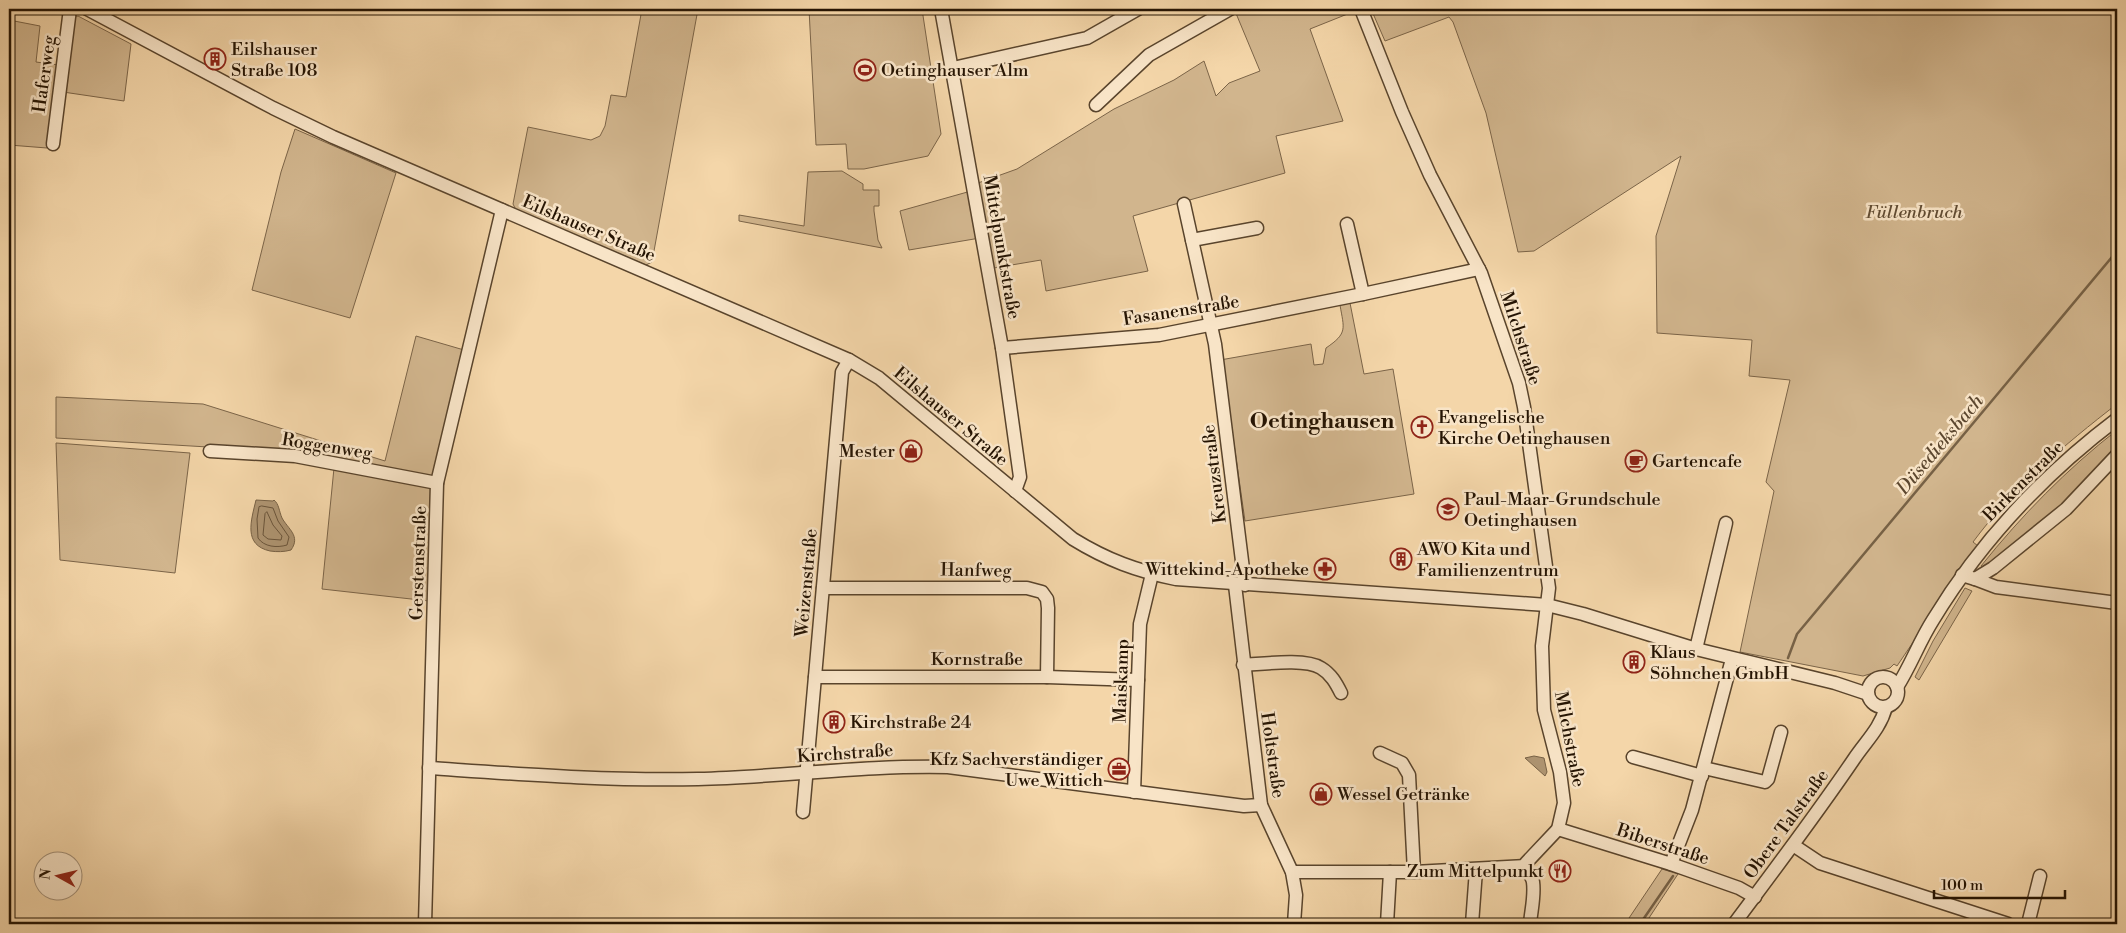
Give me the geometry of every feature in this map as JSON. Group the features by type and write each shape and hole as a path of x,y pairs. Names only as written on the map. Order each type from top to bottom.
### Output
{"street":[{"name":"Haferweg","path":"53,144 70,9"},
{"name":"Eilshauser Straße","path":"87,9 273,108 333,137 849,360 878,378 1054,524 1094,552 1118,564 1176,579 1240,585 1547,605 1732,659 1834,683 1875,698"},
{"name":"Mittelpunktstraße","path":"941,9 1002,348 1020,477 1014,491"},
{"path":"953,68 1087,38 1138,9"},
{"path":"1096,105 1149,55 1230,9"},
{"name":"Milchstraße","path":"1361,9 1402,112 1430,175 1479,269 1519,383 1528,428 1549,588 1542,646 1542,683 1544,710 1564,793 1563,814 1558,829"},
{"name":"Kreuzstraße","path":"1184,204 1211,325 1229,451 1240,585"},
{"name":"Gerstenstraße","path":"426,924 437,483 502,210"},
{"path":"1347,224 1363,294"},
{"path":"1192,240 1258,228"},
{"name":"Fasanenstraße","path":"1002,348 1159,335 1479,269"},
{"name":"Weizenstraße","path":"803,812 842,372 849,360"},
{"name":"Birkenstraße","path":"1887,678 1901,667 1914,651 1962,575 1990,539 2028,497 2062,464 2117,420"},
{"name":"Roggenweg","path":"210,451 295,456 437,483"},
{"path":"1975,580 1993,568 2066,509 2117,455"},
{"path":"1696,649 1726,523"},
{"name":"Maiskamp","path":"1134,792 1140,624 1152,574"},
{"path":"1962,575 1996,587 2117,603"},
{"name":"Holtstraße","path":"1240,585 1243,665 1261,805 1292,872 1296,895 1294,924"},
{"name":"Hanfweg","path":"823,588 1027,588 1042,592 1047,599 1048,608 1047,677"},
{"name":"Birkenstraße","path":"1875,698 1896,700 1897,687 1908,670 1914,651"},
{"path":"1671,864 1692,810 1732,659"},
{"path":"1243,665 1290,663 1315,665 1329,674 1341,693"},
{"name":"Kornstraße","path":"815,676 1047,677 1138,680"},
{"path":"1875,698 1878,678 1887,678 1897,687"},
{"name":"Obere Talstraße","path":"1734,924 1793,845 1865,742 1874,718 1875,698"},
{"path":"1633,757 1703,772 1765,782 1768,779 1781,732"},
{"path":"1380,754 1402,763 1409,774 1414,872"},
{"name":"Kirchstraße","path":"429,768 632,780 717,778 907,766 948,767 1244,806 1261,805"},
{"path":"1530,924 1533,888 1532,878 1526,866 1528,859 1558,829"},
{"name":"Biberstraße","path":"1558,829 1671,864 1739,888 1754,897"},
{"path":"1793,845 1820,863 2008,924"},
{"path":"1292,872 1414,872 1526,866"},
{"path":"1472,924 1476,870"},
{"path":"1387,924 1390,872"},
{"path":"2028,924 2040,876"}],"green space":[{"path":"642,9 698,9 652,262 646,265 516,210 513,204 528,127 591,140 600,136 605,126 611,95 626,97"},
{"path":"809,9 922,9 941,134 928,156 864,169 848,169 846,144 816,145"},
{"path":"1238,9 1349,9 1350,13 1310,29 1343,121 1276,136 1285,173 1133,216 1148,271 1046,291 1041,260 994,268 978,183 1017,169 1114,109 1174,80 1204,61 1216,96 1229,83 1260,71 1235,11"},
{"name":"Füllenbruch","path":"1371,9 2117,9 2117,404 2040,468 1988,522 1973,542 1978,546 1897,666 1894,664 1890,668 1863,676 1740,652 1774,491 1766,482 1790,380 1749,376 1752,340 1657,333 1656,236 1681,156 1534,251 1518,252 1486,113 1453,22 1449,17 1385,41"},
{"path":"78,16 131,44 124,101 63,92 73,18"},
{"path":"9,20 40,26 36,62 59,65 47,148 9,145"},
{"path":"295,129 396,173 350,318 252,290 281,172"},
{"path":"842,171 863,184 863,190 879,190 879,206 874,206 874,211 878,240 882,248 739,221 739,215 804,226 808,172"},
{"path":"971,191 980,238 909,250 900,211"},
{"path":"1350,303 1364,374 1393,369 1414,494 1245,521 1224,374 1220,360 1311,344 1314,365 1323,364 1326,348 1338,338 1343,330 1340,305"},
{"path":"416,336 464,350 433,477 208,447 56,438 56,397 203,404 385,461"},
{"path":"2117,430 2117,449 2062,507 1988,568 1981,566 2045,494"},
{"path":"56,443 190,453 175,573 60,560"},
{"path":"334,468 432,486 429,601 322,589"},
{"path":"1965,588 1972,591 1919,680 1915,677 1933,641"},
{"path":"1662,869 1678,874 1645,924 1625,924"}],"water":[{"path":"256,500 274,500 276,502 282,518 293,533 295,541 291,550 270,551 261,548 252,538 251,524"},
{"path":"1534,756 1544,758 1547,772 1545,776 1525,758"}],"waterway":[{"name":"Düsedieksbach","path":"1788,658 1797,634 2117,251"},
{"name":"Düsedieksbach","path":"1640,924 1673,876"}],"place":[{"name":"Eilshauser Straße 108","path":"215,59"},
{"name":"Oetinghauser Alm","path":"865,70"},
{"name":"Evangelische Kirche Oetinghausen","path":"1422,427"},
{"name":"Mester","path":"911,451"},
{"name":"Gartencafe","path":"1636,461"},
{"name":"Paul-Maar-Grundschule Oetinghausen","path":"1448,509"},
{"name":"AWO Kita und Familienzentrum","path":"1401,559"},
{"name":"Wittekind-Apotheke","path":"1325,569"},
{"name":"Klaus Söhnchen GmbH","path":"1634,662"},
{"name":"Kirchstraße 24","path":"834,722"},
{"name":"Kfz Sachverständiger Uwe Wittich","path":"1119,769"},
{"name":"Wessel Getränke","path":"1321,794"},
{"name":"Zum Mittelpunkt","path":"1560,871"}],"district":[{"name":"Oetinghausen","path":"1322,420"}]}
